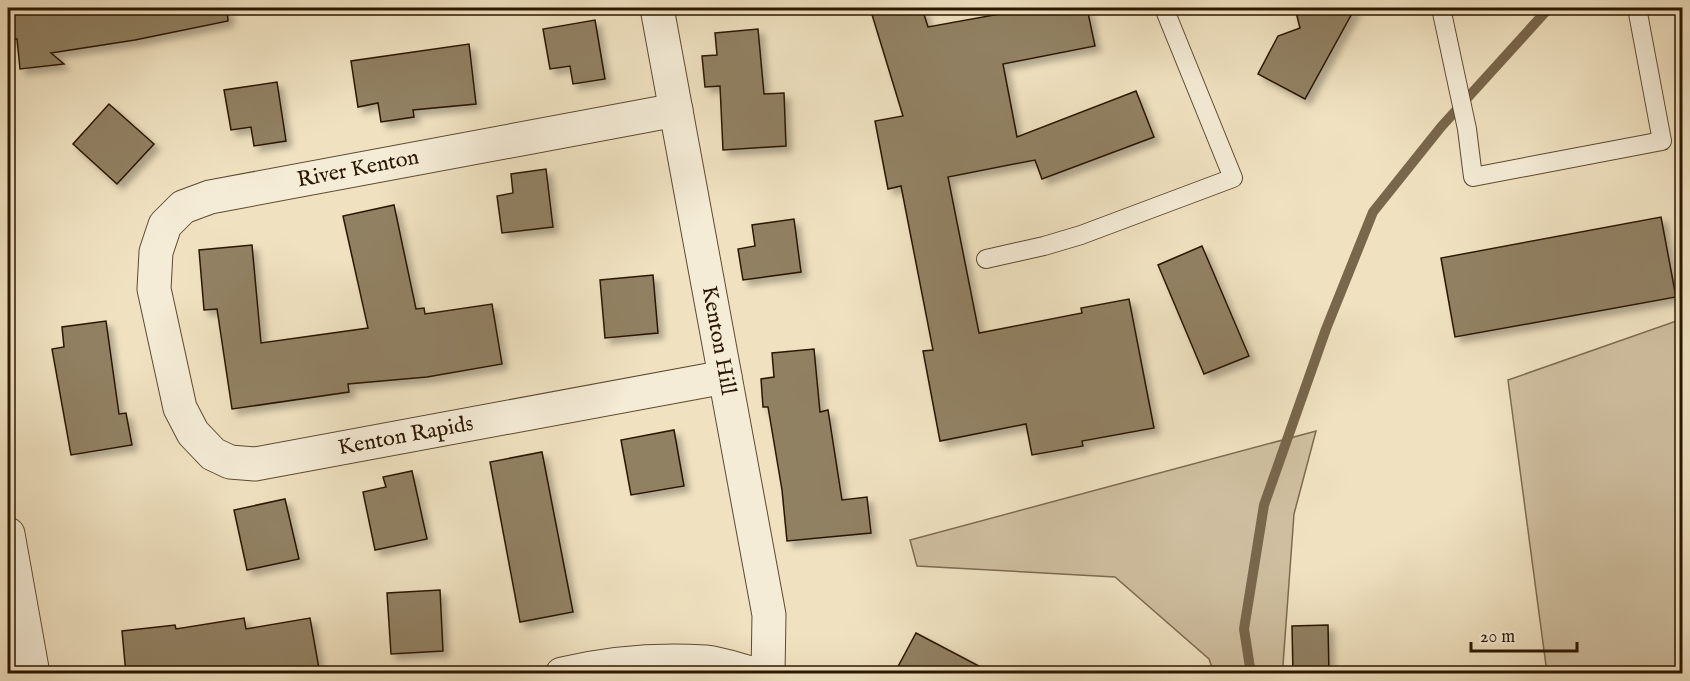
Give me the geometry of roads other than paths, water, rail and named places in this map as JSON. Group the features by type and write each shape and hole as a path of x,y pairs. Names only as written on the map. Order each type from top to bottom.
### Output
{"street":[{"name":"Kenton Hill","path":"657,8 769,615 768,674"},
{"name":"River Kenton","path":"165,342 154,289 156,252 165,225 183,207 210,197 676,110"},
{"name":"Kenton Rapids","path":"165,342 180,408 193,434 213,453 230,462 255,464 725,377"},
{"path":"8,534 33,674"},
{"path":"562,674 600,665 650,662 707,662 755,674"}],"lane":[{"path":"986,259 1081,235 1233,178 1164,8"},
{"path":"1442,8 1467,129 1473,177 1662,141 1637,8"}],"waterway":[{"path":"1251,674 1244,629 1264,505 1326,329 1373,212 1441,127 1549,8"}]}
